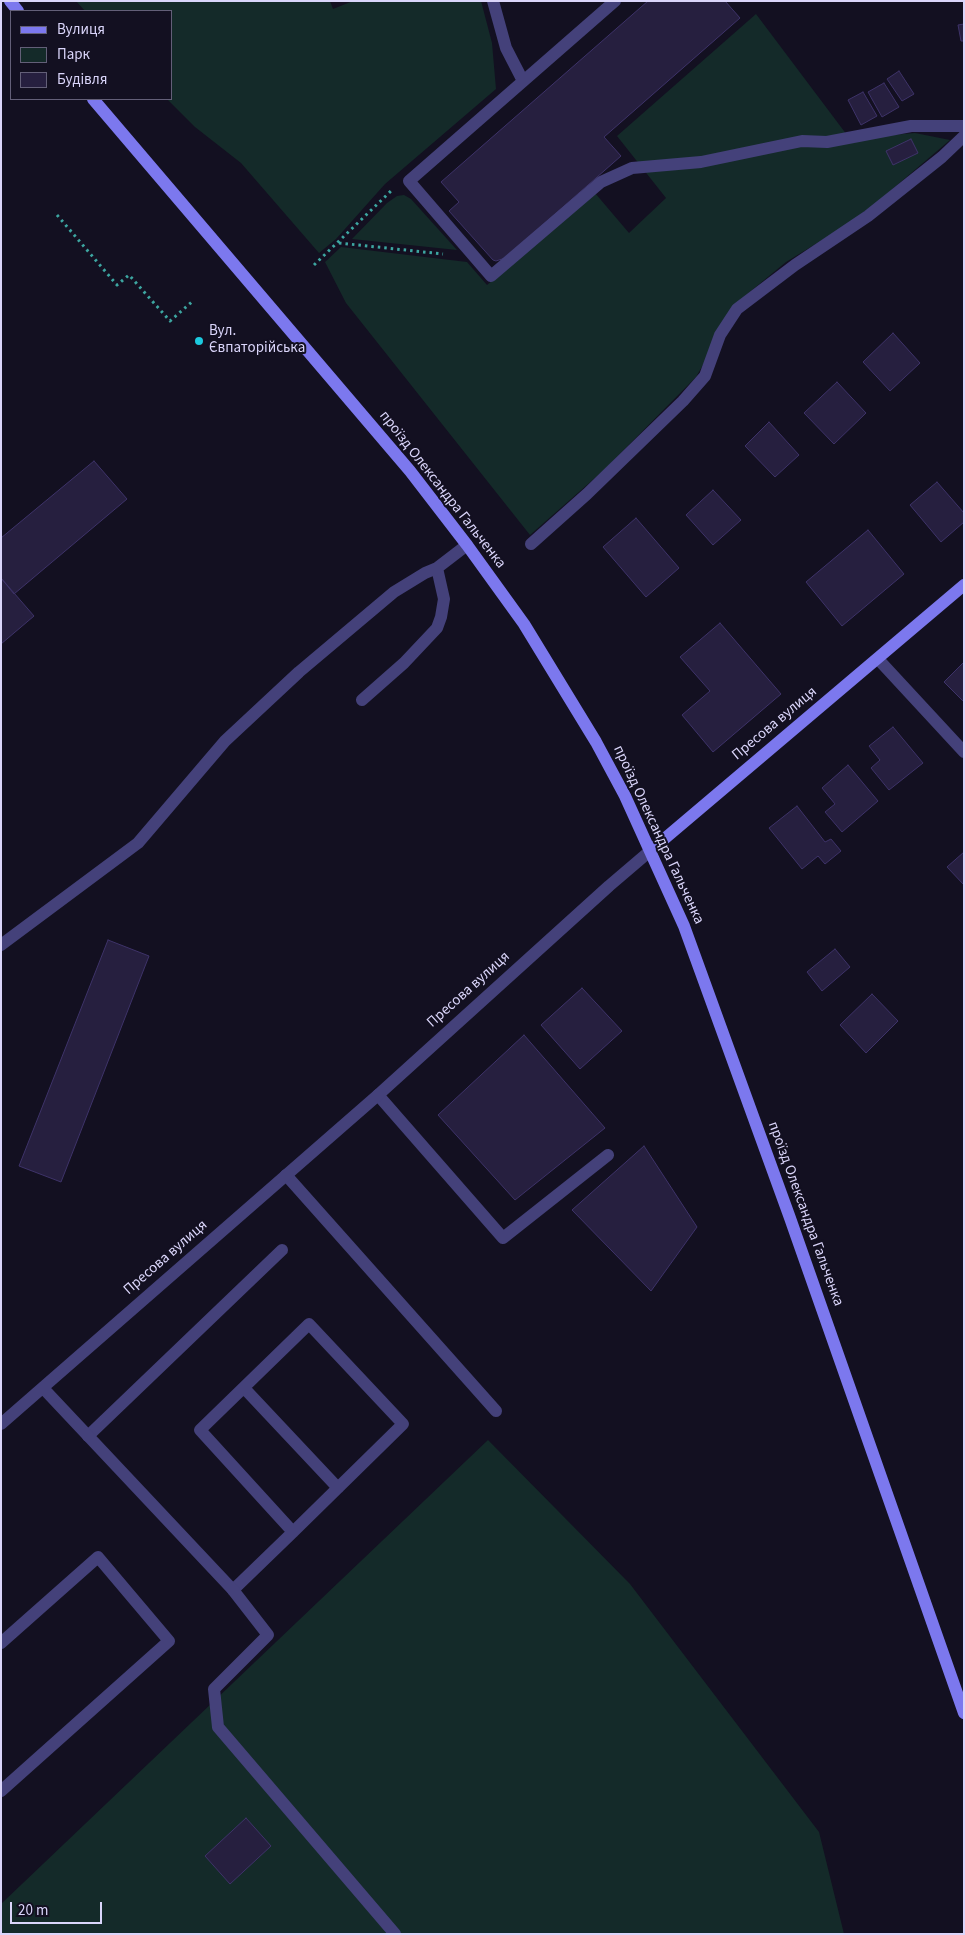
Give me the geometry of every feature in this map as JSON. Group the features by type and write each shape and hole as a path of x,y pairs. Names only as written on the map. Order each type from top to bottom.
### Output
{"main road":[{"name":"проїзд Олександра Гальченка","path":"94,100 356,405 410,471 524,624 596,742 625,796 684,926 964,1713"},
{"name":"Пресова вулиця","path":"650,851 964,585"}],"street":[{"path":"493,1 506,48 523,81"},
{"path":"615,1 409,181 491,276 600,182 632,168 702,162 802,141 827,142 912,126 964,126"},
{"path":"531,544 588,494 683,401 705,376 720,335 737,309 795,265 868,216 942,157 964,136"},
{"path":"1,945 138,843 225,741 299,672 394,592 425,573 438,568 467,545"},
{"path":"362,700 404,663 437,628 442,617 444,599 438,568"},
{"path":"878,659 964,752"},
{"name":"Пресова вулиця","path":"1,1424 378,1095 650,851"},
{"path":"378,1095 502,1238 608,1155"},
{"path":"286,1175 496,1411"},
{"path":"88,1436 282,1250"},
{"path":"233,1590 293,1532 403,1424 309,1324 200,1430 293,1532"},
{"path":"43,1388 233,1590 268,1635 214,1689 218,1728 395,1934"},
{"path":"244,1388 338,1488"},
{"path":"1,1643 98,1557 169,1641 1,1791"}],"path":[{"path":"314,266 339,243 366,213 399,184 409,181"},
{"path":"56,215 117,285 130,274 170,321 194,300"},
{"path":"339,243 475,257"}],"green space":[{"path":"76,1 330,1 333,9 353,1 481,1 492,43 496,89 385,184 336,239 319,253 241,163 195,127 168,100 172,100 172,10 84,10"},
{"path":"756,14 853,143 869,137 915,133 950,140 876,203 845,226 786,262 740,300 696,377 604,470 530,535 346,303 325,262 341,247 467,262 487,285 595,193 629,233 666,198 617,136"},
{"path":"404,195 411,199 457,250 352,239 387,203 397,196"},
{"path":"488,1440 630,1584 819,1832 844,1934 1,1934 1,1904"}],"building":[{"path":"648,1 725,1 740,18 604,137 621,156 505,258 493,260 449,211 459,202 441,182"},
{"path":"964,24 964,41 961,41 958,25"},
{"path":"899,71 914,94 902,101 887,79"},
{"path":"884,83 899,107 882,117 868,92"},
{"path":"863,92 877,116 861,125 848,100"},
{"path":"911,139 918,153 893,165 886,151"},
{"path":"893,333 920,363 890,391 863,362"},
{"path":"837,382 866,413 834,444 804,413"},
{"path":"769,422 799,455 775,477 745,446"},
{"path":"94,461 127,499 14,594 1,578 1,538"},
{"path":"937,482 964,513 964,522 941,542 910,505"},
{"path":"713,490 741,520 713,545 686,515"},
{"path":"636,518 679,568 646,597 603,547"},
{"path":"868,530 904,574 842,626 806,582"},
{"path":"1,578 34,616 1,644"},
{"path":"720,623 781,694 713,752 682,715 710,691 680,657"},
{"path":"964,662 964,702 944,682"},
{"path":"893,727 923,763 889,790 871,768 880,760 869,746"},
{"path":"848,765 878,801 842,832 825,812 835,804 822,788"},
{"path":"797,806 825,842 831,839 841,851 825,864 818,856 802,869 769,828"},
{"path":"964,852 964,885 947,867"},
{"path":"108,940 149,956 61,1182 19,1166"},
{"path":"835,949 850,967 822,991 807,972"},
{"path":"582,988 622,1031 580,1069 541,1025"},
{"path":"872,994 898,1021 866,1053 840,1025"},
{"path":"524,1035 605,1128 515,1200 438,1115"},
{"path":"644,1146 697,1227 651,1291 572,1210"},
{"path":"246,1818 271,1846 230,1884 205,1856"}],"place":[{"name":"Вул. Євпаторійська","path":"199,341"}]}
